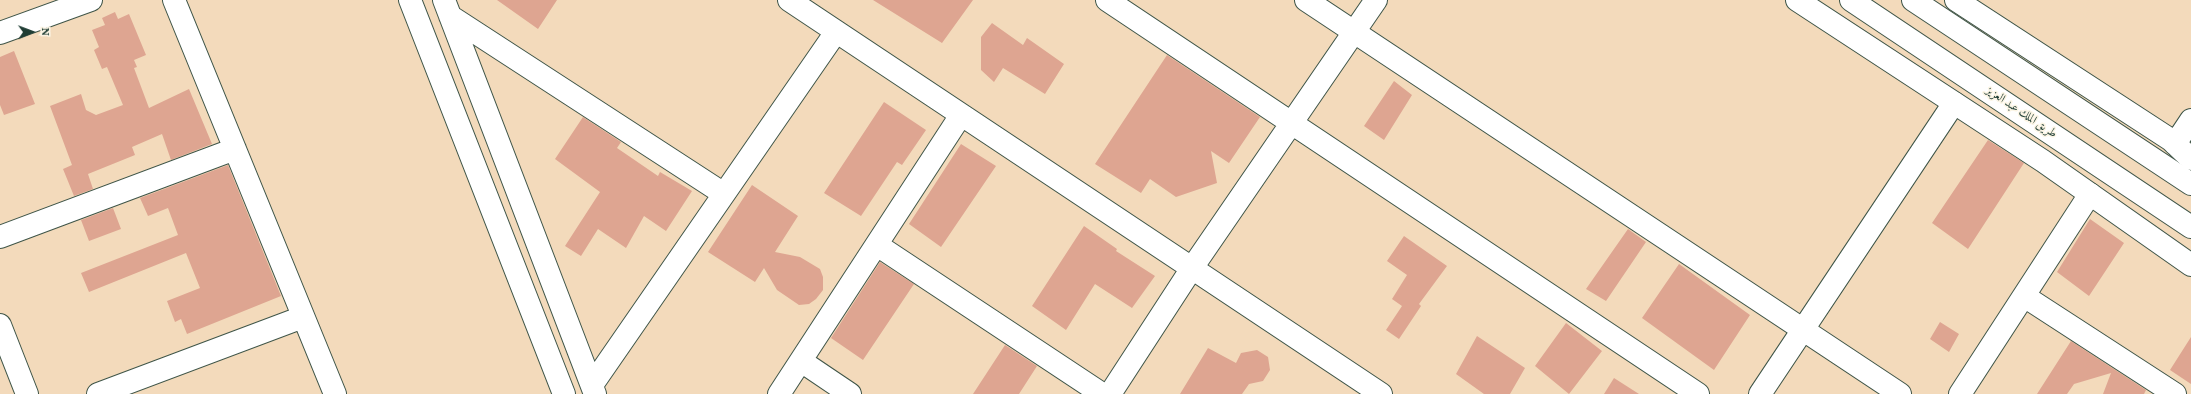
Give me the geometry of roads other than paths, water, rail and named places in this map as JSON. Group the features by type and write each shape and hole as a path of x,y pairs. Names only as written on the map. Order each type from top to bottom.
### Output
{"street":[{"path":"0,33 91,0"},
{"path":"174,0 335,394"},
{"path":"410,0 563,393"},
{"path":"789,0 1381,394"},
{"path":"1107,0 1698,394"},
{"path":"1306,0 1900,394"},
{"path":"1110,394 1192,268 1376,0"},
{"path":"1797,0 2090,194 2191,265"},
{"name":"طريق الملك عبد العزيز","path":"1851,0 2191,228"},
{"path":"1913,0 2191,184"},
{"path":"1956,0 2175,144 2191,159"},
{"path":"447,8 724,194"},
{"path":"447,8 593,390"},
{"path":"593,390 724,194 836,32"},
{"path":"1760,394 1954,103"},
{"path":"779,394 961,115"},
{"path":"2175,144 2191,120"},
{"path":"0,237 235,149"},
{"path":"1960,394 2090,194"},
{"path":"877,245 1102,394"},
{"path":"2024,296 2175,394"},
{"path":"98,394 303,317"},
{"path":"0,325 27,394"},
{"path":"801,361 850,394"}]}
